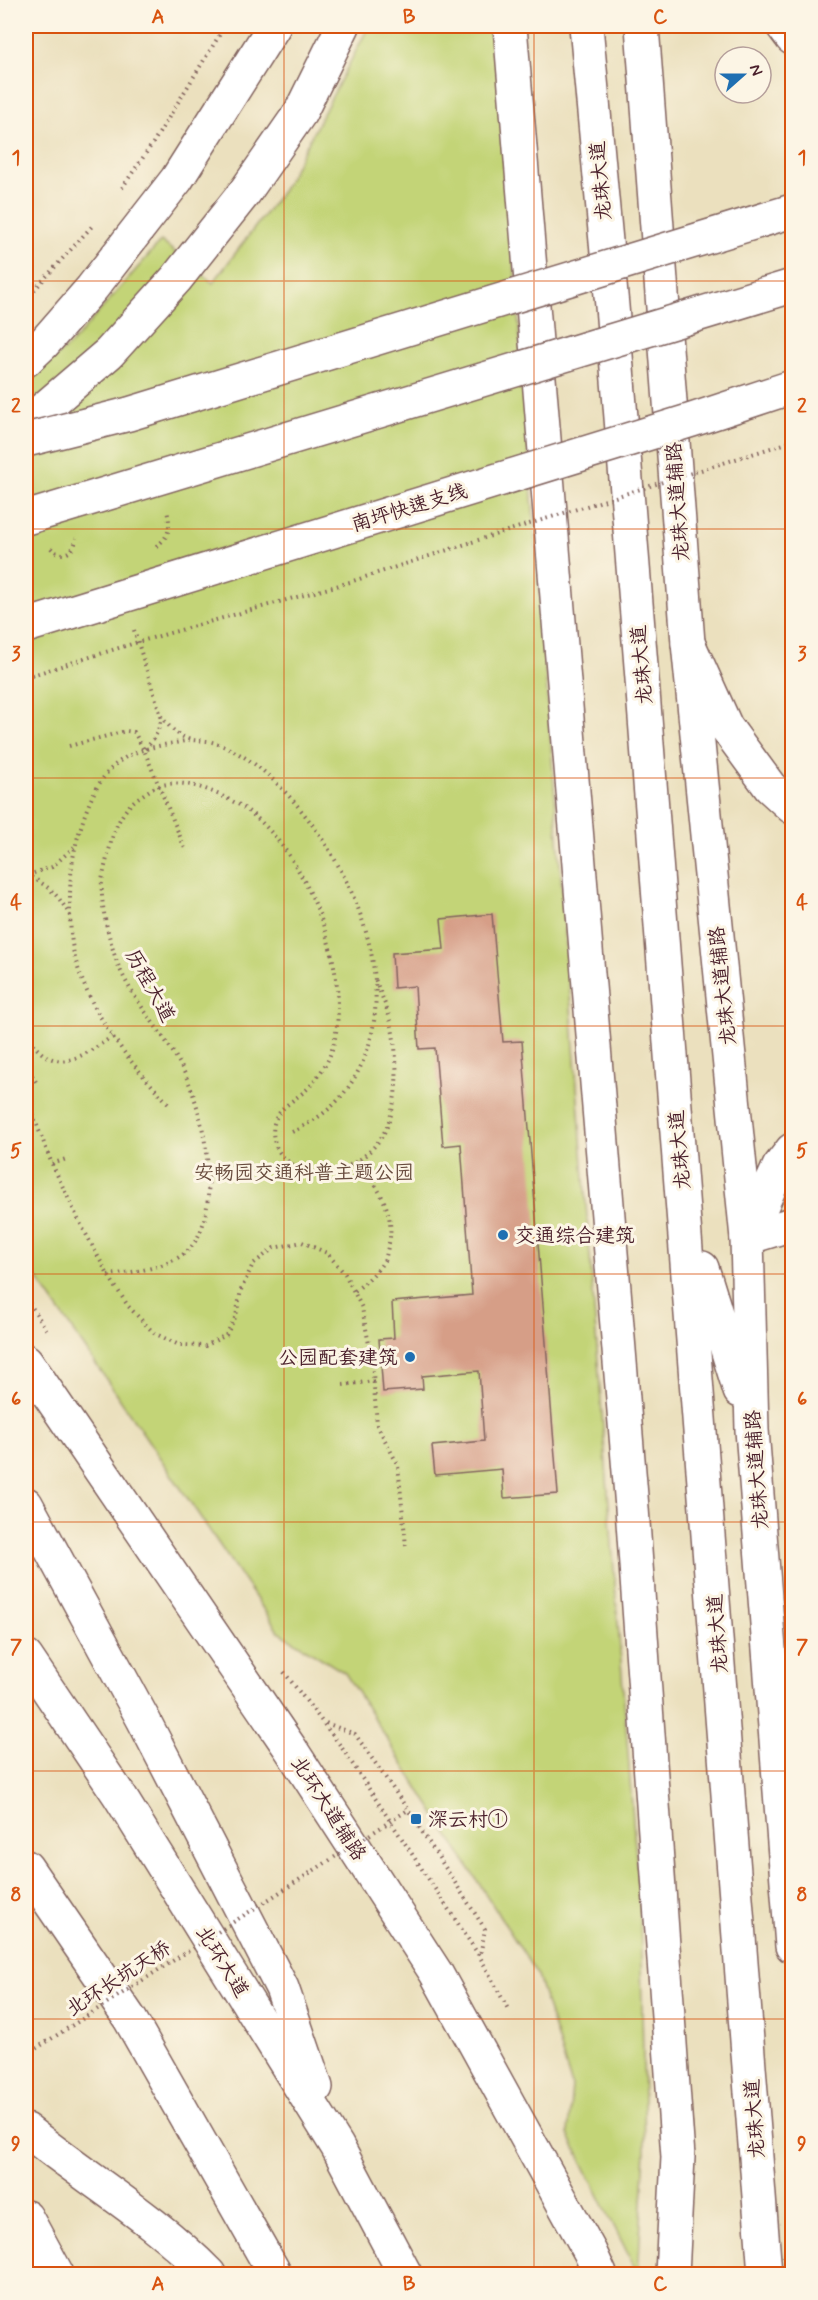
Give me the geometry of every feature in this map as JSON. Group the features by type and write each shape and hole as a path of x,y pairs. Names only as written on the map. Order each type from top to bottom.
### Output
{"main road":[{"path":"26,360 92,288 177,178 274,26"},
{"path":"26,424 109,353 176,279 245,192 300,113 343,26"},
{"path":"510,26 632,1509 678,2157 672,2274"},
{"name":"龙珠大道","path":"586,26 612,306 765,2274"},
{"name":"龙珠大道辅路","path":"642,26 688,643 747,1238 752,1430 792,1946"},
{"path":"783,26 792,38"},
{"path":"26,440 129,414 792,211"},
{"path":"26,518 792,286"},
{"name":"南坪快速支线","path":"26,626 792,387"},
{"path":"688,643 726,727 770,787 792,807"},
{"path":"747,1238 779,1167 792,1150"},
{"path":"684,1211 752,1430"},
{"path":"747,1238 792,1224"},
{"name":"北环大道辅路","path":"26,1361 290,1748 436,1973 600,2274"},
{"path":"26,1504 144,1719 282,1988 337,2145"},
{"name":"北环大道","path":"26,1656 119,1795 337,2145 405,2274"},
{"path":"26,1867 130,2019 274,2274"},
{"path":"26,2130 122,2199 209,2274"},
{"path":"26,2217 57,2274"}],"path":[{"path":"117,195 153,143 225,26"},
{"path":"26,299 97,220"},
{"path":"26,677 138,642 350,582 791,442"},
{"path":"132,623 161,716 168,727 190,740"},
{"path":"144,750 154,741 160,730 161,716"},
{"path":"69,746 126,731 134,732 144,750 186,851"},
{"path":"168,1103 129,1059 113,1036 90,996 75,957 70,917 70,884 74,846 86,809 102,778 121,761 144,750 190,740 214,742 235,752 261,770 286,793 312,823 349,884 362,917 374,976 374,1024 363,1062 352,1082 325,1113 292,1132"},
{"name":"历程大道","path":"108,1275 140,1271 166,1263 191,1248 207,1219 209,1182 207,1159 195,1103 183,1070 118,965 107,930 102,883 112,837 132,801 159,786 181,783 211,790 243,806 276,838 304,877 324,923 336,981 336,1029 327,1061 310,1087 290,1102 274,1121 274,1144 284,1160 301,1170 326,1172 353,1164 376,1146 388,1125 396,1092 396,1063 392,1026 374,976"},
{"path":"26,875 52,867 74,846"},
{"path":"26,875 52,889 63,902 70,917"},
{"path":"26,986 31,994 26,998"},
{"path":"26,1034 40,1053 55,1061 70,1061 84,1055 113,1036"},
{"path":"26,1089 36,1082 27,1067"},
{"path":"26,1097 52,1164 108,1275 128,1306 154,1333 179,1345 205,1346 226,1335 236,1316 241,1290 253,1264 274,1248 302,1242 327,1253 345,1274 362,1308 374,1381 377,1425 398,1465 406,1546"},
{"path":"52,1164 69,1158"},
{"path":"355,1291 371,1278 385,1259 391,1231 387,1208 377,1185 357,1160"},
{"path":"344,1385 374,1381"},
{"path":"283,1671 325,1723 480,1957 509,2011"},
{"path":"325,1723 356,1734 408,1810 485,1929 480,1957"},
{"name":"北环长坑天桥","path":"26,2055 408,1810"}],"green space":[{"name":"安畅园交通科普主题公园","path":"369,26 496,26 640,1911 645,2151 638,2274 568,2134 572,2086 538,1976 345,1673 279,1632 26,1262 26,382 71,344 161,241 213,283 283,190"}],"building":[{"name":"交通综合建筑","path":"492,914 503,1042 522,1041 558,1494 504,1498 502,1469 435,1475 432,1446 484,1441 479,1371 422,1376 423,1389 383,1392 379,1339 394,1338 392,1302 472,1295 461,1144 443,1146 435,1048 419,1049 415,986 394,988 392,953 444,949 441,919"}],"place":[{"name":"交通综合建筑","path":"503,1235"},
{"name":"公园配套建筑","path":"410,1357"},
{"name":"深云村①","path":"416,1819"}]}
